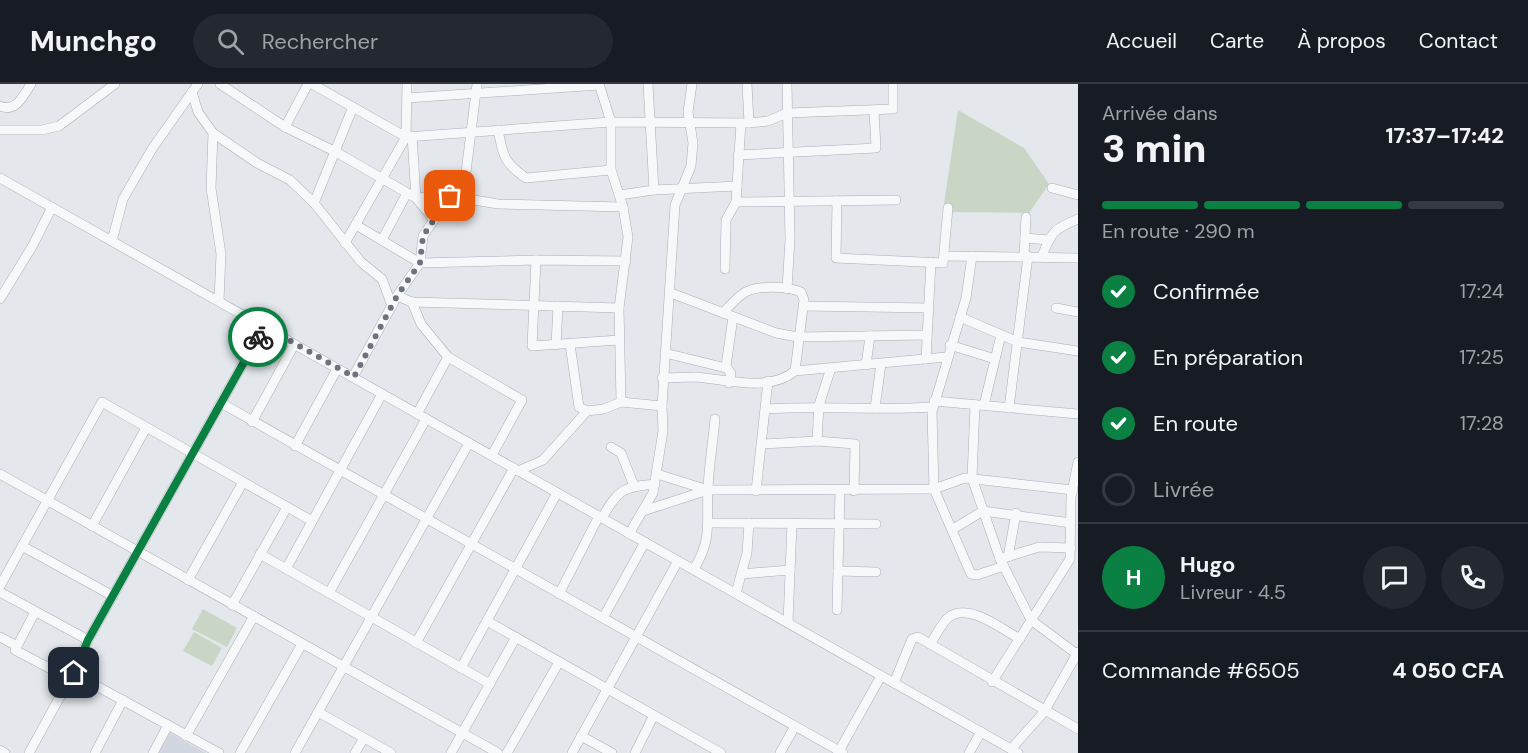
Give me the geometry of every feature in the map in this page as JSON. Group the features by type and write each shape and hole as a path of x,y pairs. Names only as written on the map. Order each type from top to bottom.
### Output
{"street":[{"path":"0,106 16,106 31,84"},
{"path":"0,130 42,130 59,126 115,84"},
{"path":"220,84 285,127 336,152 412,195 434,220"},
{"path":"285,127 310,84 409,137 611,122 745,123 768,121 787,113 893,109 893,84"},
{"path":"382,240 412,195 407,84"},
{"path":"648,84 654,190"},
{"path":"629,534 653,494 657,474 663,431 662,378 671,293 675,205 691,166 693,143 688,112 692,84"},
{"path":"725,269 726,220 736,202 738,155 745,123 747,84"},
{"path":"787,84 789,201 787,289"},
{"path":"407,98 476,89 599,85 611,122 611,170 623,207 628,237 619,308 621,402"},
{"path":"195,88 198,112 213,133 257,163 290,180 314,204 361,262 382,279 392,306"},
{"path":"112,241 123,199 152,149 195,88"},
{"path":"354,377 397,296 420,263 423,236 466,172 476,89"},
{"path":"314,204 352,107"},
{"path":"738,155 876,148 874,110"},
{"path":"498,130 503,158 510,167 526,178 611,170"},
{"path":"213,133 211,188 221,254 219,301"},
{"path":"345,243 409,137"},
{"path":"0,178 1014,751 1044,712 1078,654 1031,620 983,511 972,478 980,405 1001,335"},
{"path":"619,195 654,190 737,186"},
{"path":"1052,188 1078,195"},
{"path":"412,195 450,196 498,204 623,207"},
{"path":"736,202 896,200"},
{"path":"837,201 837,258 943,263 948,208"},
{"path":"0,299 33,245 52,207"},
{"path":"1009,408 1026,256 1026,217"},
{"path":"1042,256 1048,240 1061,225 1078,219"},
{"path":"356,225 420,263 536,260 626,261"},
{"path":"1025,238 1048,240"},
{"path":"944,256 1078,258"},
{"path":"972,256 966,298 946,357 934,404 934,489 971,574 978,575 1004,561 1039,547 1071,548"},
{"path":"536,260 532,346 619,340"},
{"path":"926,359 931,262"},
{"path":"723,313 745,292 757,289 787,289 801,292 804,306 795,371"},
{"path":"671,293 776,333 798,337 927,335"},
{"path":"397,296 412,302 619,308"},
{"path":"412,302 421,324 448,357 522,400 492,455"},
{"path":"556,345 558,306"},
{"path":"804,306 929,308"},
{"path":"1056,308 1078,312"},
{"path":"726,368 733,317"},
{"path":"960,317 1018,342 1078,351"},
{"path":"29,753 72,676 88,640 264,326"},
{"path":"866,365 870,336"},
{"path":"570,344 579,407 587,411 604,409 621,402 662,406"},
{"path":"252,422 294,345"},
{"path":"950,345 995,359"},
{"path":"665,353 726,368 731,374 729,383"},
{"path":"329,593 383,495 448,357"},
{"path":"662,378 695,377 729,383 779,381 795,371 946,357"},
{"path":"875,408 881,364"},
{"path":"817,441 819,405 831,368"},
{"path":"295,446 337,369"},
{"path":"756,491 763,444 768,381"},
{"path":"286,569 382,394"},
{"path":"0,586 102,402 312,521"},
{"path":"221,403 840,752 881,675"},
{"path":"766,409 819,405 875,408 934,404 980,405 1078,414"},
{"path":"416,643 516,470 543,460 587,411"},
{"path":"694,569 706,548 710,523 708,490 715,418"},
{"path":"92,526 146,428"},
{"path":"763,444 817,441 855,444 854,491"},
{"path":"295,753 469,443"},
{"path":"611,447 621,453 634,486"},
{"path":"993,682 1066,569 1071,548 1071,523 1078,462"},
{"path":"0,474 498,753"},
{"path":"657,474 708,490 934,489 965,478 972,478 1074,496"},
{"path":"188,580 243,482"},
{"path":"559,594 615,496 623,489 655,484"},
{"path":"642,512 708,490"},
{"path":"837,610 840,491"},
{"path":"461,668 557,493"},
{"path":"232,604 287,507"},
{"path":"953,529 983,511 1016,513 1071,523"},
{"path":"1004,561 1016,513"},
{"path":"710,523 876,524"},
{"path":"736,593 747,553 749,523"},
{"path":"788,623 792,523"},
{"path":"603,618 645,542"},
{"path":"22,546 113,596"},
{"path":"260,554 490,684"},
{"path":"572,753 678,561"},
{"path":"741,574 790,570"},
{"path":"838,571 876,572"},
{"path":"0,592 88,640"},
{"path":"35,612 15,650 123,700 219,753"},
{"path":"930,644 948,617 967,613 982,618 1020,639"},
{"path":"186,736 254,616"},
{"path":"486,621 721,753"},
{"path":"0,637 17,646"},
{"path":"894,683 912,639 918,637 1044,712 1078,729"},
{"path":"451,753 516,638"},
{"path":"240,753 303,644"},
{"path":"507,753 559,662"},
{"path":"95,753 123,700"},
{"path":"318,712 391,753"},
{"path":"635,753 654,715"},
{"path":"153,753 168,725"},
{"path":"780,753 795,726"},
{"path":"969,753 981,732"},
{"path":"581,736 612,753"},
{"path":"355,753 364,738"},
{"path":"0,750 5,753"}],"shaded area":[{"path":"167,731 206,753 155,753"}],"green space":[{"path":"958,110 1024,148 1049,184 1029,213 950,212 950,205 944,204"},
{"path":"203,609 237,628 227,647 192,629"},
{"path":"194,632 222,648 212,666 183,651"}],"way so far":[{"path":"258,337 264,326 354,377 397,296 420,263 423,236 450,196"}],"route":[{"path":"74,673 88,640 258,337"}]}
